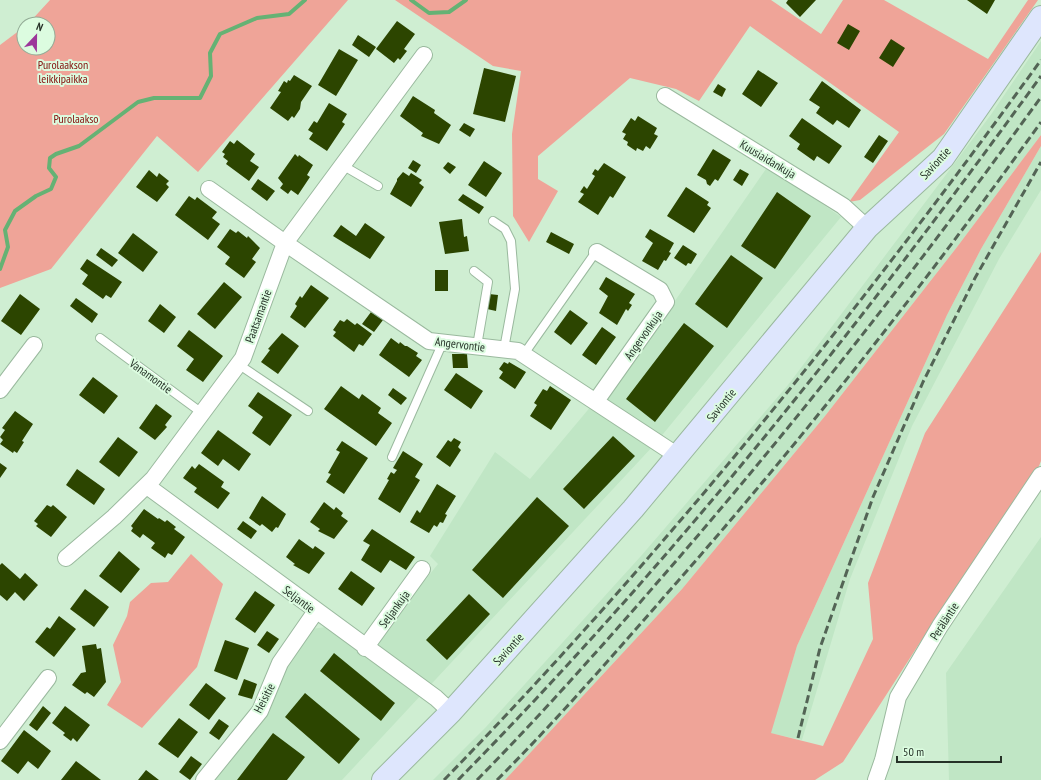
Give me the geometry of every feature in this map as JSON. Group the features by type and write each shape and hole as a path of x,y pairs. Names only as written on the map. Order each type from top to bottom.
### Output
{"main road":[{"name":"Saviontie","path":"383,780 451,712 633,509 866,228 943,158 1041,17"}],"street":[{"name":"Paatsamantie","path":"66,558 114,518 147,486 243,358 284,243 424,55"},
{"name":"Kuusiaidankuja","path":"665,96 843,206 866,228"},
{"name":"Angervontie","path":"209,189 284,243 429,341 518,350 678,456"},
{"name":"Angervonkuja","path":"595,254 660,290 666,302 596,401"},
{"path":"0,390 34,345"},
{"name":"Peräläntie","path":"876,780 883,760 898,697 940,626 1041,475"},
{"name":"Seljantie","path":"147,486 365,648 436,698 451,712"},
{"name":"Seljankuja","path":"365,648 422,569"},
{"name":"Heisitie","path":"204,780 260,711 280,663 316,611"},
{"path":"0,741 48,678"}],"lane":[{"path":"342,165 378,186"},
{"path":"494,221 505,229 511,241 515,289 504,349"},
{"path":"524,354 595,254"},
{"path":"474,271 488,282 477,346"},
{"name":"Vanamontie","path":"100,338 202,413"},
{"path":"392,457 443,342"},
{"path":"238,364 308,411"}],"shaded area":[{"path":"1041,41 1041,135 957,247 825,416 682,589 505,780 433,780 486,727 641,556 788,385 990,116"},
{"path":"1041,146 1041,190 999,259 912,426 850,579 802,740 770,733 797,646 947,315 981,249"},
{"path":"768,166 841,217 654,445 342,780 213,780 311,629 326,627 365,655 438,564 430,556 495,452 530,479 592,405 608,398"},
{"path":"1041,537 1041,780 949,780 946,673"}],"green space":[{"name":"Purolaakso","path":"50,0 305,0 304,2 306,0 348,0 198,172 157,136 51,269 0,288 0,45 16,33 16,56 56,56 56,16 35,16"},
{"path":"395,0 771,0 821,34 843,0 884,0 988,59 1028,0 1038,0 944,134 860,200 849,202 899,132 750,26 699,101 676,89 630,78 538,156 538,179 558,191 529,242 513,216 512,134 521,71 493,66"},
{"path":"1041,135 1041,146 981,249 947,315 797,646 771,733 823,746 873,639 868,583 925,433 1041,252 1041,461 1037,471 919,644 843,762 815,780 505,780 682,589 825,416 957,247"},
{"path":"191,554 223,584 197,667 142,728 107,705 121,682 113,645 127,616 130,602 151,583 168,582"}],"building":[{"path":"788,0 816,0 800,17 786,3"},
{"path":"967,0 995,0 987,14"},
{"path":"397,21 415,34 404,49 407,51 400,60 398,58 394,63 376,49"},
{"path":"848,24 860,31 849,50 837,43"},
{"path":"358,35 376,47 369,57 352,45"},
{"path":"891,39 905,48 893,67 879,58"},
{"path":"339,49 358,60 336,96 318,85"},
{"path":"484,68 516,76 505,122 473,114"},
{"path":"758,70 778,83 761,107 742,94"},
{"path":"294,75 312,86 301,102 300,109 294,118 292,116 288,121 270,108 281,92 278,91 284,81 287,83 288,80 290,81"},
{"path":"822,81 861,110 849,128 837,120 833,125 816,113 820,107 809,100"},
{"path":"718,84 726,89 722,97 713,92"},
{"path":"413,96 435,110 434,113 451,125 439,144 421,136 423,133 400,116"},
{"path":"329,103 347,114 342,122 345,124 327,151 309,139 313,133 308,130 314,121 317,123"},
{"path":"638,116 657,128 654,134 658,136 650,149 646,146 643,151 637,148 636,151 627,145 628,142 623,139 626,134 622,132 631,118 635,121"},
{"path":"802,118 842,146 829,164 817,156 814,161 797,149 800,144 789,136"},
{"path":"464,123 475,129 470,137 459,130"},
{"path":"879,135 888,141 873,163 864,157"},
{"path":"237,140 255,154 250,161 259,167 249,181 226,164 228,161 223,157 225,154 222,152 230,141 234,144"},
{"path":"713,149 731,160 718,181 715,179 710,186 707,184 706,180 697,175"},
{"path":"295,154 298,157 299,155 313,165 307,175 310,177 298,195 291,190 288,194 280,188 283,184 278,178"},
{"path":"413,160 421,165 416,173 408,168"},
{"path":"484,161 502,173 486,197 468,185"},
{"path":"448,162 456,167 450,174 443,168"},
{"path":"604,163 626,177 613,198 610,196 598,215 578,202 584,194 580,192 584,186 587,189 595,176 592,174 595,169 598,171"},
{"path":"740,169 749,174 742,186 733,180"},
{"path":"149,170 157,177 159,173 169,181 166,184 169,187 157,202 136,187"},
{"path":"403,172 409,176 411,173 422,180 419,183 424,187 411,207 390,194 397,179"},
{"path":"258,179 275,191 267,201 251,189"},
{"path":"686,187 709,202 707,205 711,208 694,233 667,216"},
{"path":"777,192 811,216 775,269 741,246"},
{"path":"463,194 484,207 479,214 458,200"},
{"path":"189,196 195,200 197,197 217,212 212,218 220,224 208,240 175,215"},
{"path":"462,219 464,237 467,236 469,251 445,254 439,222"},
{"path":"365,223 385,237 370,259 333,236 341,225 356,236"},
{"path":"230,229 236,233 238,231 247,238 248,236 260,248 252,259 256,262 244,278 225,264 230,257 217,247"},
{"path":"650,229 674,243 669,252 671,253 666,261 664,260 658,270 642,261 653,243 645,237"},
{"path":"551,232 574,244 569,254 546,242"},
{"path":"133,233 158,252 143,272 118,253"},
{"path":"683,245 697,254 691,264 688,263 686,266 674,258"},
{"path":"101,248 118,260 112,267 96,255"},
{"path":"731,255 763,278 727,328 695,304"},
{"path":"87,259 122,282 111,298 106,295 103,299 82,284 88,275 80,269"},
{"path":"435,270 448,270 448,291 435,291"},
{"path":"606,277 635,294 629,303 632,305 628,311 626,309 617,325 599,313 608,296 599,289"},
{"path":"224,282 242,297 215,329 197,314"},
{"path":"311,285 329,298 305,328 290,317 297,306 295,304 300,296 302,298"},
{"path":"20,294 40,309 21,335 1,321"},
{"path":"489,294 498,295 496,311 487,309"},
{"path":"76,298 98,314 92,323 70,306"},
{"path":"160,304 176,317 164,333 148,321"},
{"path":"570,310 588,323 571,345 554,332"},
{"path":"371,312 383,320 374,332 362,324"},
{"path":"347,319 355,325 357,323 372,334 363,346 359,344 354,352 333,336 336,332 333,330 340,320 344,322"},
{"path":"684,323 714,346 655,422 626,399"},
{"path":"602,327 616,337 596,365 582,355"},
{"path":"189,330 223,356 203,382 186,370 194,359 177,346"},
{"path":"282,333 299,346 278,374 261,362 270,350 268,349"},
{"path":"391,338 399,344 400,342 418,353 416,356 422,360 409,377 379,355"},
{"path":"452,354 467,354 468,368 453,368"},
{"path":"504,362 508,364 509,362 526,372 515,389 499,378 503,372 499,369"},
{"path":"456,373 483,391 471,409 444,390"},
{"path":"93,377 118,396 104,414 79,395"},
{"path":"341,386 359,399 362,394 381,408 378,413 392,423 376,446 324,409"},
{"path":"550,386 571,400 551,430 530,416 537,405 534,403 543,389 547,391"},
{"path":"393,388 407,398 401,405 388,395"},
{"path":"258,392 292,415 270,446 252,433 263,417 248,406"},
{"path":"156,404 172,416 165,425 167,427 155,440 139,428"},
{"path":"15,411 33,424 22,441 24,442 17,453 14,451 13,453 0,444 3,440 0,437 5,430 2,428"},
{"path":"218,430 251,454 239,471 223,459 218,466 201,453"},
{"path":"613,436 635,456 584,509 563,489"},
{"path":"118,437 138,452 119,477 99,462"},
{"path":"454,438 461,442 458,447 461,450 450,467 436,457 448,440 451,442"},
{"path":"342,441 368,458 344,494 326,482 331,474 328,473 340,452 336,450"},
{"path":"403,451 423,464 415,477 420,480 400,513 378,499 389,480 387,479 391,472 394,474 397,470 393,468"},
{"path":"0,463 7,468 0,478"},
{"path":"199,464 224,482 221,487 230,493 218,509 194,492 197,488 183,478 192,466 195,469"},
{"path":"77,469 105,489 94,505 66,485"},
{"path":"437,484 456,496 445,514 447,515 443,523 440,522 437,527 434,525 429,533 410,522 417,510 420,513"},
{"path":"262,496 286,514 278,528 276,527 272,532 262,524 260,526 249,518"},
{"path":"537,497 569,526 503,598 472,570"},
{"path":"324,502 334,510 336,507 343,513 341,516 348,521 334,539 318,531 320,529 310,522"},
{"path":"47,505 51,507 53,505 67,517 51,537 36,526 38,524 34,521"},
{"path":"144,509 158,519 159,518 165,522 167,520 176,527 174,529 185,537 172,555 168,553 165,558 151,548 155,543 143,534 140,538 131,531 133,528 131,526"},
{"path":"243,521 257,531 251,539 237,529"},
{"path":"372,529 415,557 406,570 390,560 381,573 361,560 370,545 363,541"},
{"path":"299,539 313,549 315,546 325,553 309,574 293,565 295,564 286,557"},
{"path":"119,551 140,569 121,593 99,576"},
{"path":"2,563 20,579 25,573 38,585 24,601 15,592 7,601 0,595 0,565"},
{"path":"351,571 375,588 362,606 338,589"},
{"path":"85,589 109,607 94,627 70,609"},
{"path":"255,591 275,605 255,633 235,619"},
{"path":"469,594 490,614 447,660 426,640"},
{"path":"59,616 76,629 54,657 35,642 47,627 50,629"},
{"path":"267,631 279,639 269,653 257,645"},
{"path":"225,640 249,648 237,680 214,671"},
{"path":"96,644 97,649 101,648 106,682 94,697 87,692 85,694 72,685 81,673 86,672 82,646"},
{"path":"334,653 395,703 381,721 320,671"},
{"path":"244,679 257,684 252,699 238,695"},
{"path":"206,683 226,698 209,720 189,705"},
{"path":"305,693 360,739 339,764 285,717"},
{"path":"43,706 51,713 37,731 29,725"},
{"path":"65,706 90,725 77,742 73,738 71,741 63,735 65,733 52,723"},
{"path":"179,718 198,732 178,758 158,744"},
{"path":"219,719 229,726 219,740 209,733"},
{"path":"24,730 51,751 38,769 28,761 18,774 1,761"},
{"path":"273,733 305,757 287,780 237,780"},
{"path":"191,756 202,764 190,780 179,772"},
{"path":"76,761 101,780 61,780"},
{"path":"146,770 159,780 138,780"}],"waterway":[{"path":"0,269 8,247 5,230 15,211 36,196 51,189 56,177 49,168 50,158 56,154 79,146 138,102 154,98 200,98 211,76 210,53 220,34 257,18 289,14 305,0"},
{"path":"411,0 429,13 449,12 466,0"}],"railway":[{"path":"444,780 604,609 756,431 901,248 1041,60"},
{"path":"458,780 537,698 614,613 763,439 904,260 1041,76"},
{"path":"477,780 549,705 663,576 762,459 858,341 951,220 1041,97"},
{"path":"497,780 542,734 607,662 768,476 907,302 1041,122"},
{"path":"798,738 820,648 873,497 923,382 975,278 1041,162"}],"park label":[{"name":"Purolaakson leikkipaikka","path":"63,71"}]}
